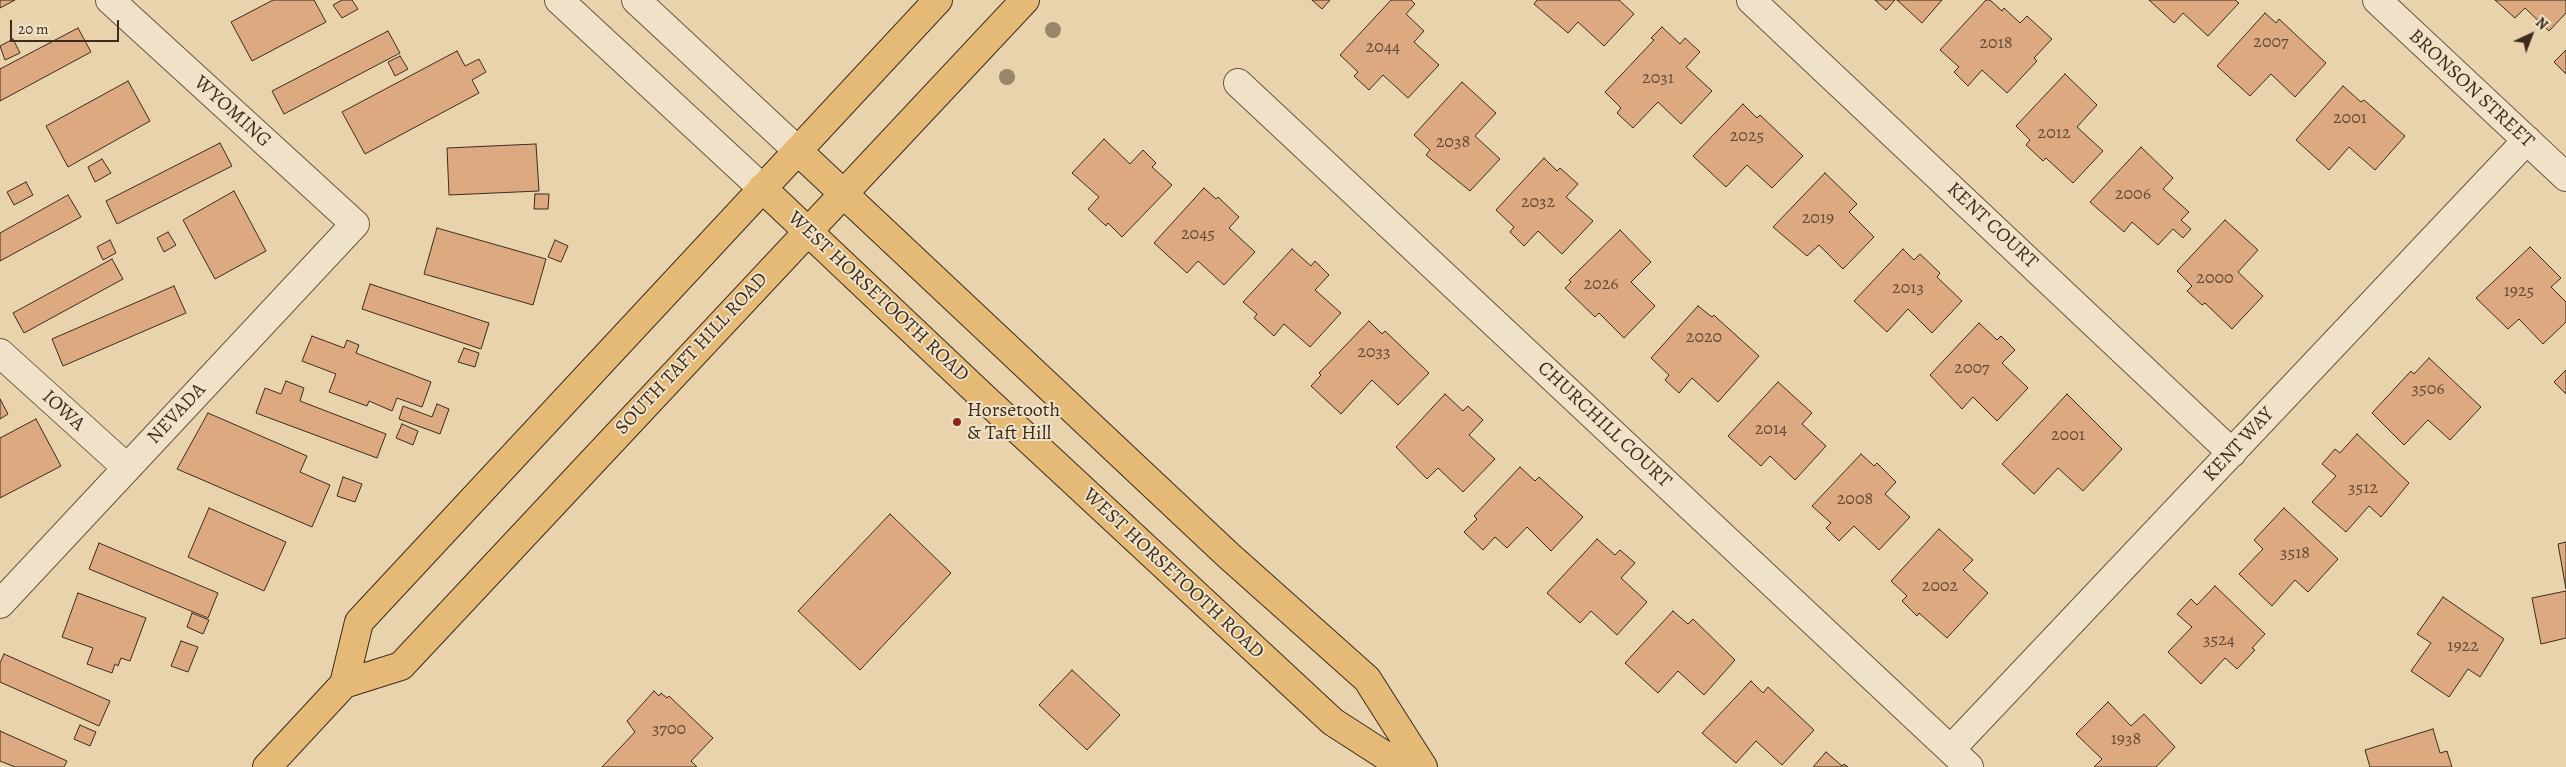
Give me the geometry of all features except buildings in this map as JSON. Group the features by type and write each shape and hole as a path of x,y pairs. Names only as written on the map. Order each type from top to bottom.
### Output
{"main road":[{"name":"SOUTH TAFT HILL ROAD","path":"267,767 344,684 359,622 938,0"},
{"name":"SOUTH TAFT HILL ROAD","path":"344,684 401,666 1025,0"},
{"path":"798,151 1228,556 1368,679 1423,767"},
{"name":"WEST HORSETOOTH ROAD","path":"762,188 1333,722 1403,767"}],"street":[{"name":"WYOMING","path":"110,0 354,224"},
{"name":"WEST HORSETOOTH ROAD","path":"559,0 762,188"},
{"path":"636,0 798,151"},
{"name":"KENT COURT","path":"1751,0 2232,453"},
{"name":"BRONSON STREET","path":"2377,0 2566,177"},
{"name":"CHURCHILL COURT","path":"1238,83 1960,758"},
{"name":"KENT WAY","path":"1960,758 2232,453 2527,140"},
{"name":"NEVADA","path":"0,604 354,224"},
{"name":"IOWA","path":"0,353 127,468"}],"place":[{"name":"Horsetooth & Taft Hill","path":"957,422"}]}
